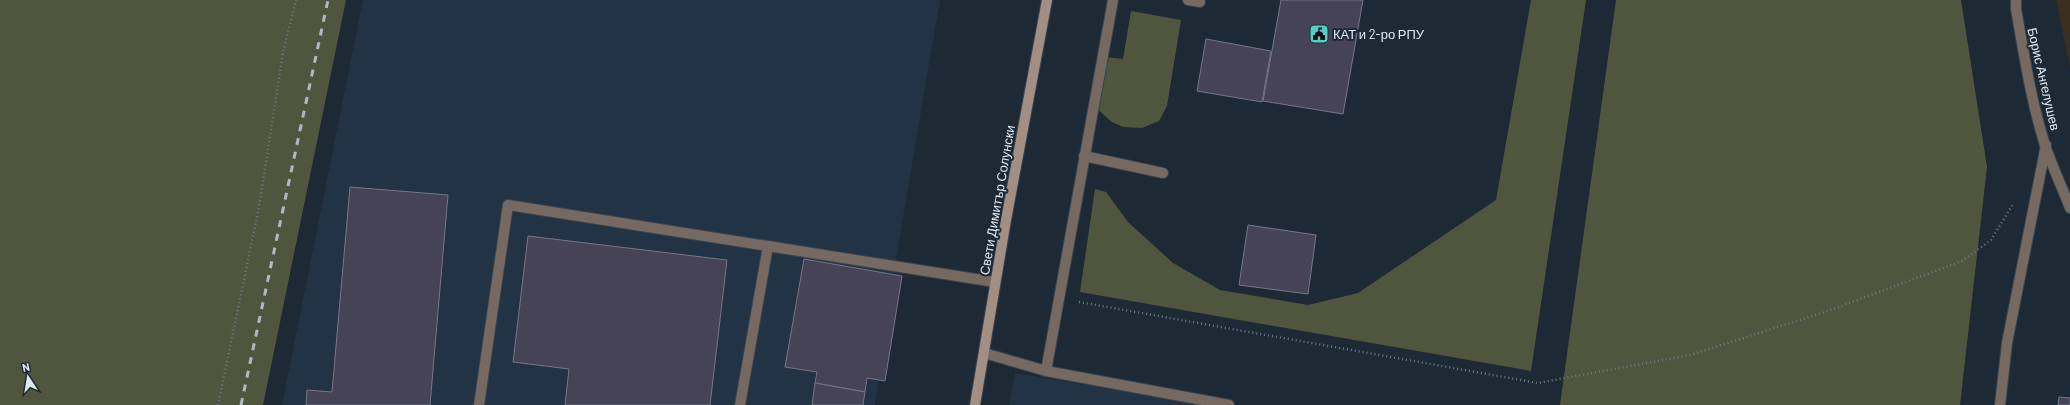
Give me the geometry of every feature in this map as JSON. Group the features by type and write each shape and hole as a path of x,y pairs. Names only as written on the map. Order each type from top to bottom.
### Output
{"main road":[{"name":"Свети Димитър Солунски","path":"975,405 995,282 1047,0"}],"street":[{"path":"1046,371 1113,0"},
{"path":"1188,0 1200,2"},
{"name":"Борис Ангелушев","path":"2016,0 2016,9 2031,88 2046,145 2070,208"},
{"path":"2000,405 2007,343 2046,145"},
{"path":"1084,156 1163,173"},
{"path":"479,405 508,205 995,282"},
{"path":"740,405 768,246"},
{"path":"984,353 1046,371 1229,405"}],"path":[{"path":"218,405 259,206 283,52 296,0"},
{"path":"1059,298 1538,383 1690,355 1828,311 1955,264 1962,261 1991,240 2016,198 2036,195"}],"shaded area":[{"path":"363,0 940,0 896,259 875,405 282,405"},
{"path":"2056,0 2070,0 2070,67"},
{"path":"1015,373 1206,405 1009,405"}],"green space":[{"path":"0,0 346,0 263,405 0,405"},
{"path":"1531,0 1586,0 1531,371 1080,292 1095,189 1106,192 1128,222 1173,263 1220,290 1308,305 1358,293 1496,200"},
{"path":"1616,0 1961,0 1987,167 1960,405 1560,405"},
{"path":"1131,11 1181,20 1167,106 1159,121 1142,128 1123,127 1112,122 1095,107 1105,57 1123,59"}],"building":[{"path":"1281,0 1363,0 1343,114 1263,101"},
{"path":"1206,39 1271,51 1262,102 1197,91"},
{"path":"350,187 448,195 430,405 306,405 307,390 332,392"},
{"path":"1248,225 1316,235 1308,294 1239,285"},
{"path":"528,236 727,260 710,405 565,405 569,369 513,362"},
{"path":"804,259 902,276 885,381 867,378 865,392 815,383 817,372 785,367"},
{"path":"815,383 865,392 863,405 812,405"},
{"path":"2059,397 2070,398 2070,405 2058,405"}],"railway":[{"path":"241,405 328,0"}],"place":[{"name":"КАТ и 2-ро РПУ","path":"1319,34"}]}
